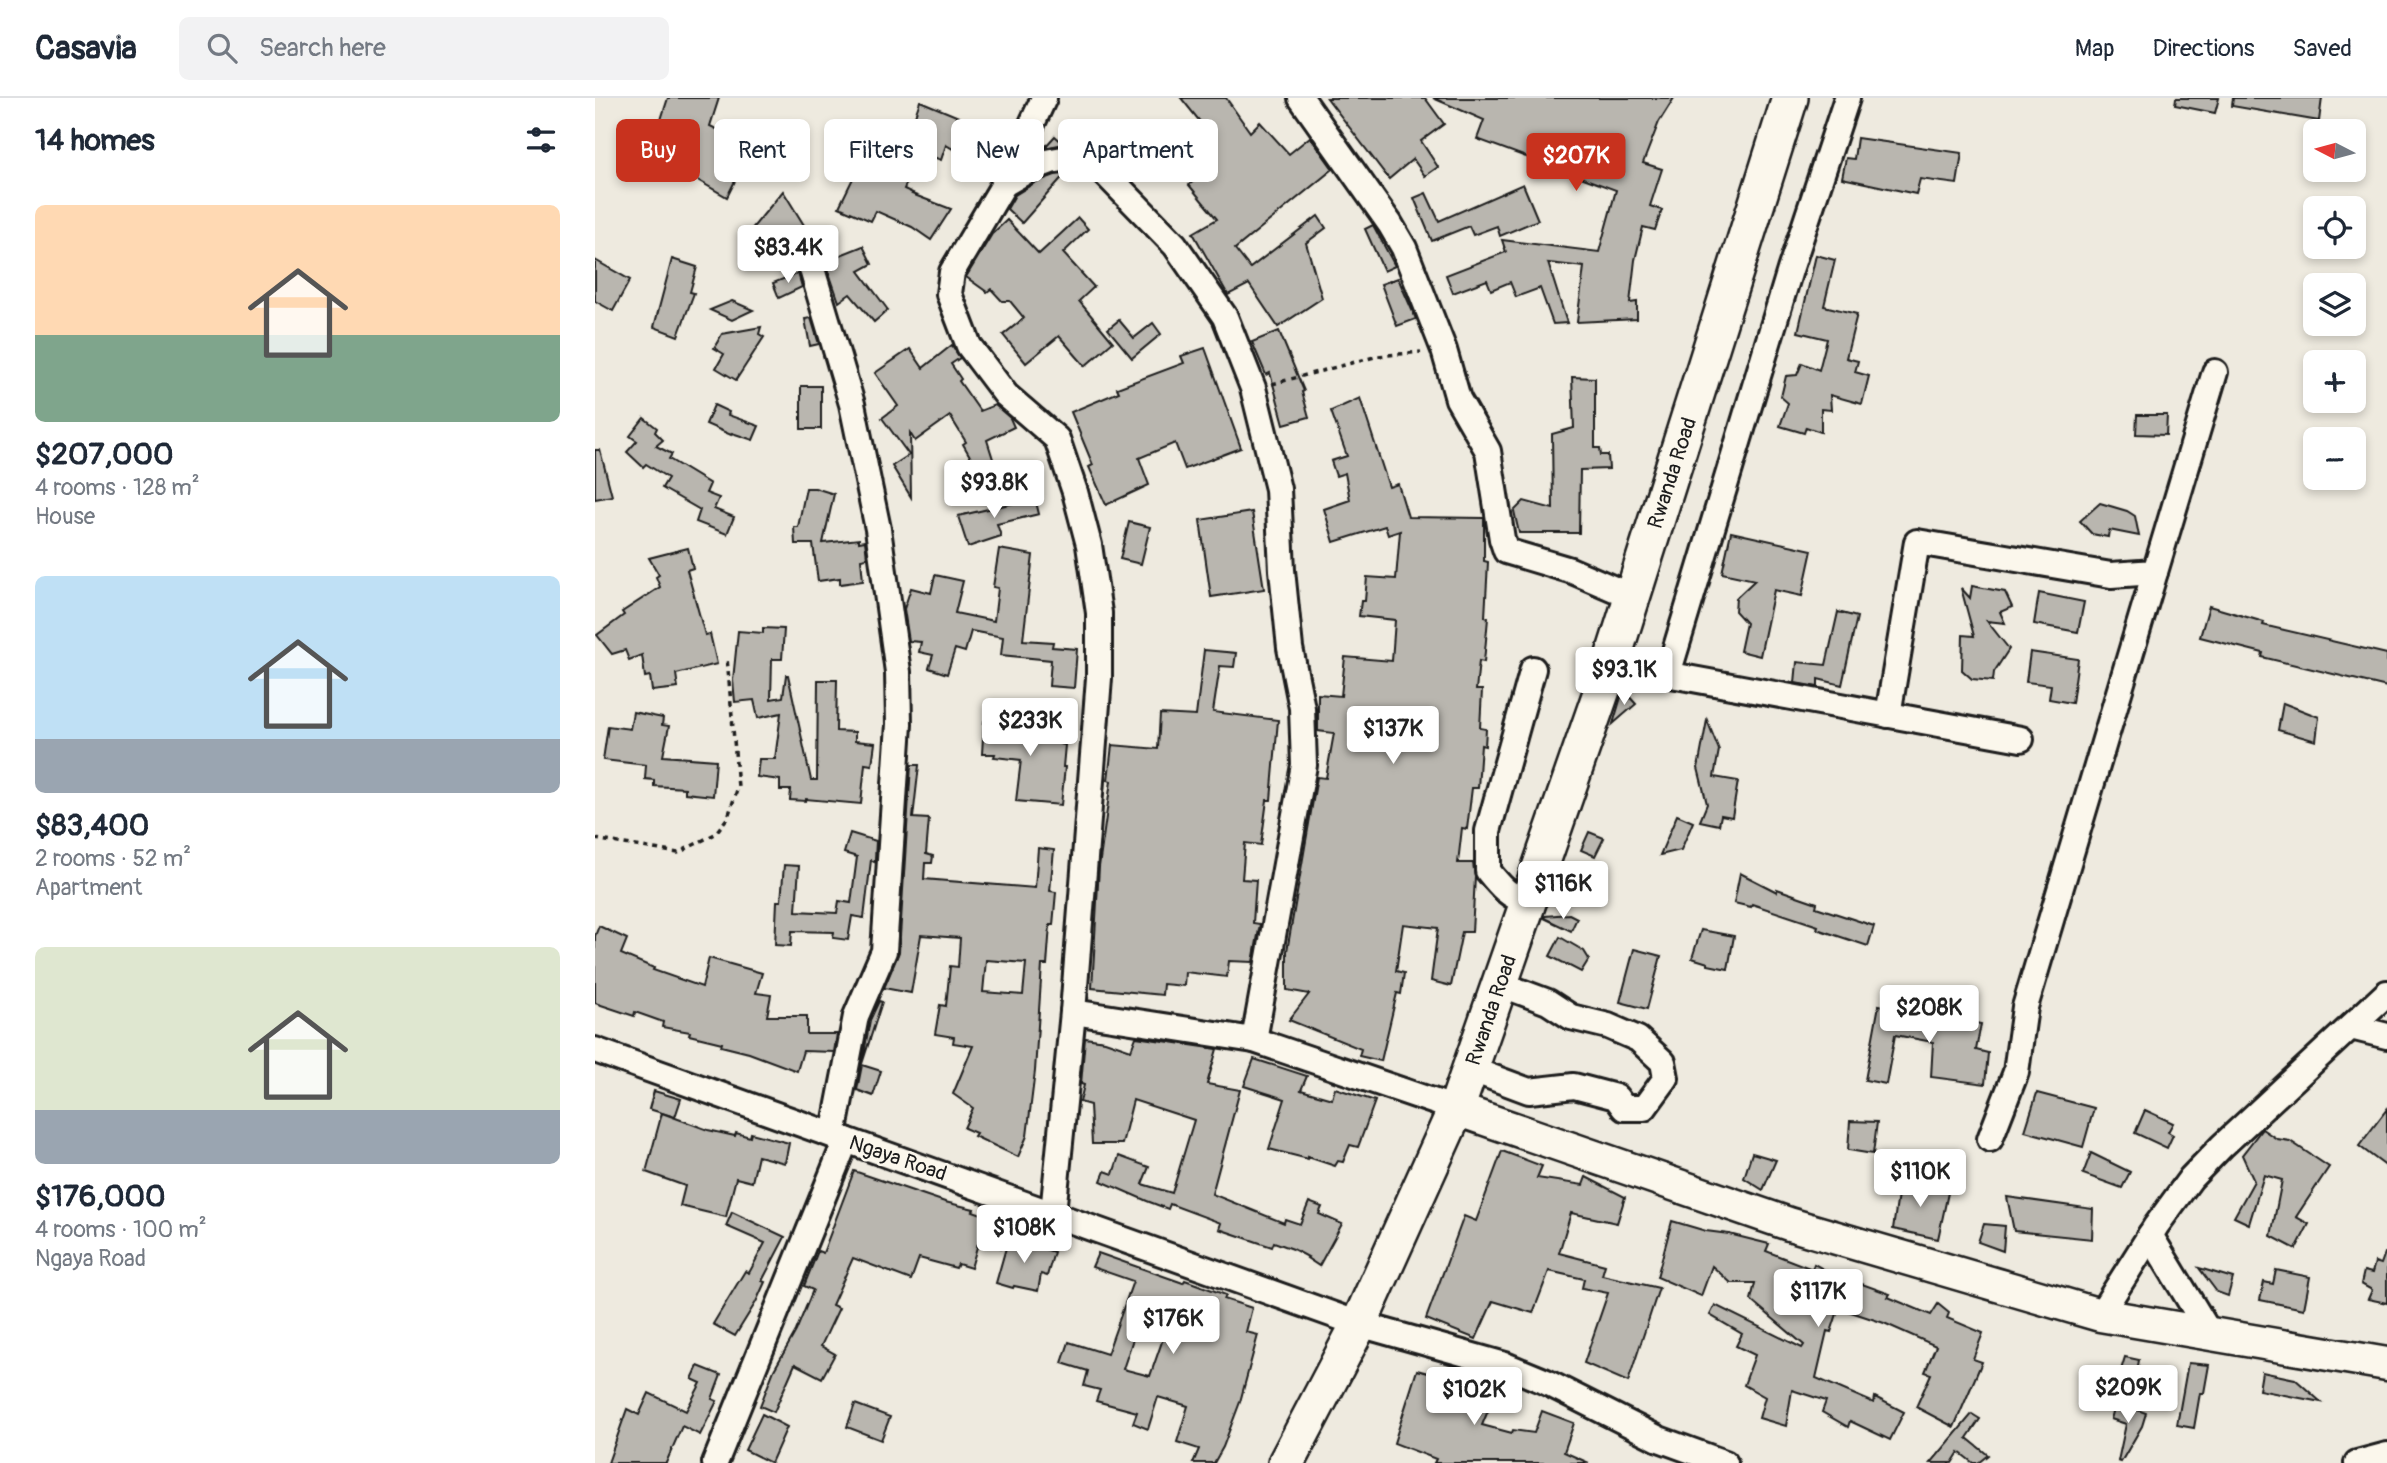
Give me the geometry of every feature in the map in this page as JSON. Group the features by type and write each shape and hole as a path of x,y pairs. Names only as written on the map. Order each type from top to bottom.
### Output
{"highway":[{"name":"Rwanda Road","path":"1286,1463 1359,1324 1456,1109 1611,664 1790,98"}],"main road":[{"path":"1456,1109 1789,1224 2100,1315 2387,1364"}],"street":[{"path":"1044,98 1004,184 952,272 949,293 969,346 1006,395 1057,439 1089,545 1099,613 1100,678 1073,1012 1053,1213"},
{"path":"1301,98 1390,224 1403,248 1444,350 1458,399 1488,451 1506,551 1570,570 1633,597"},
{"path":"1668,674 1790,270 1847,98"},
{"path":"1004,184 1030,169 1063,159 1096,164 1175,245 1225,317 1253,388 1278,489 1282,570 1290,648 1302,708 1304,765 1254,1040"},
{"path":"715,1463 840,1138 856,1016 884,951 899,724 898,672 878,529 852,404 809,259"},
{"path":"1990,1139 2016,1072 2025,1007 2215,373"},
{"path":"1888,715 1917,542 2111,575 2155,572"},
{"path":"1611,664 2021,739"},
{"path":"1528,902 1507,894 1488,871 1488,831 1532,668"},
{"path":"1470,1069 1529,1091 1574,1086 1615,1097 1624,1108 1644,1108 1666,1078 1663,1062 1638,1039 1608,1026 1571,1017 1548,1002 1500,984"},
{"path":"2100,1315 2191,1178 2387,993"},
{"path":"1073,1012 1254,1040 1456,1109"},
{"path":"2351,1027 2387,1036"},
{"name":"Ngaya Road","path":"595,1050 1359,1324 1505,1365 1544,1381 1659,1439 1725,1463"},
{"path":"2150,1236 2210,1334"},
{"path":"2357,1463 2387,1455"}],"path":[{"path":"1253,388 1378,356 1444,350"},
{"path":"595,839 678,853 715,834 728,817 738,787 727,658"}],"building":[{"path":"668,98 719,98 710,126 714,128 714,182 734,182 727,197 700,181 700,119 661,119"},
{"path":"1181,98 1226,98 1250,132 1260,122 1289,154 1310,137 1333,169 1235,249 1250,268 1318,216 1326,228 1306,243 1322,298 1278,327 1249,284 1228,295 1193,233 1217,219 1189,185 1192,182 1218,182 1218,119 1198,119"},
{"path":"1327,98 1425,98 1444,124 1421,141 1438,167 1425,176 1413,159 1389,179"},
{"path":"1433,98 1674,98 1659,122 1643,163 1662,169 1650,206 1662,210 1655,230 1643,227 1635,260 1630,303 1637,302 1637,319 1577,322 1584,267 1548,263 1567,323 1553,324 1540,288 1516,297 1510,282 1491,290 1487,280 1453,293 1446,275 1506,252 1502,240 1599,252 1616,190 1477,139 1484,120"},
{"path":"2176,98 2219,98 2215,113 2175,105"},
{"path":"2233,98 2322,98 2319,119 2232,106"},
{"path":"920,101 964,119 951,119 951,148 946,145 941,160 937,158 937,119 914,119"},
{"path":"1055,136 1058,139 1058,145 1044,148"},
{"path":"1857,138 1962,153 1957,184 1920,179 1916,194 1842,178 1846,158 1854,159"},
{"path":"1058,175 1058,182 1022,223 1007,209 1015,195 1036,182 1044,182 1044,179"},
{"path":"851,182 907,182 904,189 912,194 951,209 931,240 912,227 876,211 871,221 839,207"},
{"path":"1523,184 1538,220 1500,236 1497,226 1473,235 1469,226 1432,241 1414,198 1426,193 1439,221"},
{"path":"783,191 807,230 797,237 800,242 760,264 745,237"},
{"path":"1078,218 1088,229 1063,253 1094,287 1079,301 1113,342 1085,366 1059,336 1026,363 1003,335 1024,318 1010,301 1002,301 991,289 987,292 966,277 992,234 1007,220 1039,254"},
{"path":"1373,225 1395,266 1384,271 1365,229"},
{"path":"863,246 872,264 859,271 888,310 874,322 850,294 839,302 825,261"},
{"path":"1816,255 1835,260 1824,306 1857,314 1846,358 1858,361 1855,372 1869,376 1862,404 1830,395 1831,410 1821,409 1821,432 1806,427 1804,433 1780,426 1788,403 1781,397 1786,376 1797,375 1802,363 1819,370 1827,339 1798,332"},
{"path":"672,259 697,267 690,292 694,293 678,336 654,327"},
{"path":"595,260 630,280 613,311 595,301"},
{"path":"798,273 802,287 779,298 773,283"},
{"path":"1398,278 1416,319 1397,326 1381,284"},
{"path":"732,301 753,310 732,320 710,310"},
{"path":"811,318 819,344 810,346 805,319"},
{"path":"1119,320 1134,338 1153,323 1161,334 1132,358 1108,329"},
{"path":"761,327 759,334 764,337 736,380 716,368 724,354 714,348 722,334"},
{"path":"1279,331 1304,391 1302,392 1309,417 1284,424 1270,373 1266,375 1252,342"},
{"path":"952,345 960,358 951,364 961,379 959,381 980,411 995,405 1010,418 1014,427 987,440 999,478 965,491 959,473 976,467 963,444 966,442 950,416 915,441 910,433 911,497 892,466 909,455 882,418 898,406 875,373 910,349 923,368"},
{"path":"1205,348 1241,448 1185,469 1175,443 1139,458 1149,485 1106,505 1089,467 1093,465 1071,412 1119,392 1117,388 1184,363 1181,356"},
{"path":"1572,377 1595,378 1595,448 1600,448 1601,455 1608,455 1609,469 1580,470 1579,533 1519,533 1514,511 1524,501 1553,509 1552,434 1574,428"},
{"path":"801,386 821,386 821,429 801,429"},
{"path":"1360,398 1389,487 1398,484 1408,517 1484,518 1484,561 1488,562 1485,617 1488,618 1484,662 1479,661 1476,690 1482,690 1480,728 1486,729 1485,746 1481,745 1478,788 1472,788 1467,829 1462,828 1458,863 1473,863 1475,877 1472,932 1462,932 1451,986 1431,981 1438,928 1403,924 1396,971 1404,973 1401,994 1397,993 1381,1061 1359,1056 1361,1049 1289,1020 1309,994 1287,990 1287,951 1317,777 1326,778 1334,733 1318,731 1318,694 1341,696 1345,657 1392,661 1395,620 1359,616 1361,601 1365,601 1367,577 1396,579 1400,531 1388,535 1385,526 1334,542 1324,509 1350,500 1345,473 1336,476 1331,461 1347,456 1331,411"},
{"path":"714,405 729,412 728,415 759,426 753,440 732,433 731,435 706,424"},
{"path":"2137,415 2167,415 2166,435 2136,434"},
{"path":"644,418 657,428 655,432 663,440 656,446 672,454 669,459 710,484 706,493 719,498 714,509 734,517 727,534 696,522 700,510 662,488 668,478 646,464 643,467 627,452 637,441 630,436"},
{"path":"595,450 600,450 612,496 595,499"},
{"path":"806,488 834,494 823,543 859,539 859,542 865,541 867,558 861,559 863,581 840,584 840,578 818,581 813,544 795,544 794,527 798,527"},
{"path":"1035,498 1039,514 997,524 1001,536 968,547 958,516"},
{"path":"2100,503 2135,516 2139,536 2109,530 2108,537 2092,534 2080,521"},
{"path":"1252,512 1264,589 1211,597 1200,520"},
{"path":"1129,522 1150,527 1141,564 1120,559"},
{"path":"1731,532 1812,550 1802,596 1774,590 1760,656 1740,651 1746,623 1735,611 1736,598 1755,580 1722,573"},
{"path":"688,548 693,568 687,570 705,635 710,634 717,664 676,674 678,688 652,691 650,676 645,677 642,655 629,660 625,650 612,654 597,635 624,615 622,612 660,587 656,577 659,575 649,558"},
{"path":"999,549 1033,555 1023,640 1053,642 1052,647 1077,649 1074,688 1049,686 1051,660 1001,655 1003,637 971,631 965,652 955,649 947,674 929,668 933,655 919,652 921,642 909,641 904,609 911,588 931,593 935,575 963,581 955,613 994,621 998,588 993,587"},
{"path":"1972,586 2005,592 2012,607 2000,612 2005,623 1987,621 2009,649 1994,672 1993,681 1972,679 1962,670 1963,635 1974,636 1961,588 1970,598"},
{"path":"2039,593 2084,602 2078,632 2034,624"},
{"path":"2209,606 2264,622 2263,625 2387,654 2387,687 2262,657 2263,653 2200,637"},
{"path":"1838,612 1857,617 1842,685 1818,679 1818,687 1795,683 1797,662 1826,665"},
{"path":"763,628 784,629 782,659 772,659 771,699 783,697 788,675 811,780 817,780 818,680 837,680 836,731 855,732 855,741 875,743 872,765 865,764 861,804 790,800 791,790 780,790 780,780 757,777 759,759 775,759 781,713 758,718 754,700 735,702 733,680 738,631 763,633"},
{"path":"1204,650 1236,653 1234,667 1220,666 1213,712 1278,720 1271,800 1267,800 1261,845 1245,843 1242,879 1256,880 1253,923 1260,924 1253,962 1229,961 1227,977 1185,972 1184,986 1163,984 1162,995 1092,988 1099,867 1111,781 1108,780 1112,745 1158,749 1160,714 1196,716"},
{"path":"2030,652 2078,659 2072,703 2049,699 2051,685 2026,682"},
{"path":"1626,693 1636,704 1613,724 1621,697"},
{"path":"2283,703 2319,717 2316,741 2278,730"},
{"path":"633,712 663,718 662,725 669,726 663,756 716,760 713,796 685,793 685,788 654,786 654,780 645,779 646,765 603,760 608,726 630,729"},
{"path":"1707,720 1719,750 1714,777 1738,781 1732,817 1721,815 1719,825 1700,821 1707,804 1698,768"},
{"path":"984,721 1062,727 1060,744 1065,745 1065,767 1061,805 1016,801 1021,760 982,754"},
{"path":"911,765 919,765 913,818 929,819 926,854 933,856 932,863 925,863 924,879 1035,888 1038,848 1054,850 1050,891 1056,892 1053,925 1050,925 1047,965 1042,965 1035,1071 1027,1136 1018,1157 974,1136 976,1133 964,1128 973,1108 953,1094 973,1046 953,1043 954,1037 935,1034 940,1005 946,1006 950,966 958,967 960,938 921,935 911,993 884,988 899,952","holes":["986,960 1026,963 1023,995 983,992"]},
{"path":"1677,815 1693,822 1681,850 1660,855"},
{"path":"1589,832 1604,838 1595,856 1581,850"},
{"path":"850,833 876,841 864,918 852,916 848,940 833,938 834,932 792,931 791,946 775,945 777,901 781,901 784,865 799,866 796,911 837,913 839,901 851,903 857,857 844,853"},
{"path":"1740,873 1777,892 1777,889 1817,903 1816,907 1874,926 1868,946 1752,904 1751,907 1734,903"},
{"path":"1569,914 1577,918 1571,931 1544,918 1545,916"},
{"path":"599,926 627,939 621,954 654,968 653,970 702,987 709,958 762,973 756,993 771,995 767,1016 807,1016 807,1034 837,1034 834,1052 803,1051 797,1071 721,1046 722,1043 689,1035 690,1032 662,1027 663,1022 635,1012 634,1016 595,1003 595,936"},
{"path":"1701,930 1734,936 1728,969 1692,958"},
{"path":"1560,937 1584,951 1589,959 1581,972 1550,956"},
{"path":"1634,949 1661,956 1647,1009 1620,1002"},
{"path":"879,1001 882,1002 862,1064 870,1020"},
{"path":"1879,1005 1981,1024 1976,1050 1988,1053 1985,1084 1931,1077 1933,1042 1895,1035 1886,1084 1865,1080"},
{"path":"1136,1037 1217,1049 1207,1084 1240,1090 1212,1194 1284,1223 1285,1219 1300,1224 1309,1202 1322,1207 1319,1214 1342,1224 1319,1266 1293,1249 1274,1242 1272,1247 1219,1229 1221,1223 1170,1204 1168,1209 1101,1181 1105,1171 1113,1174 1119,1156 1149,1167 1142,1184 1172,1193 1194,1120 1133,1100 1122,1144 1092,1144 1090,1105 1080,1102 1084,1085 1081,1084 1085,1038 1105,1041 1131,1050"},
{"path":"1254,1059 1307,1076 1301,1090 1332,1099 1335,1088 1375,1101 1358,1147 1350,1145 1343,1162 1338,1161 1335,1166 1269,1149 1285,1099 1244,1086"},
{"path":"862,1065 881,1071 873,1096 857,1090"},
{"path":"654,1091 681,1099 675,1117 649,1109"},
{"path":"2037,1093 2094,1108 2083,1147 2025,1131"},
{"path":"2387,1109 2387,1167 2359,1146"},
{"path":"2145,1110 2173,1123 2168,1132 2173,1135 2167,1148 2135,1133"},
{"path":"662,1113 708,1130 735,1136 736,1133 750,1137 751,1133 789,1143 785,1163 758,1156 752,1182 736,1178 726,1217 680,1206 685,1186 646,1172"},
{"path":"1850,1121 1877,1122 1873,1154 1848,1150"},
{"path":"2262,1129 2277,1139 2290,1141 2329,1167 2296,1217 2309,1224 2296,1249 2271,1236 2282,1180 2264,1175 2249,1224 2234,1217 2254,1181 2242,1155"},
{"path":"1502,1151 1542,1166 1537,1178 1583,1185 1586,1177 1625,1197 1617,1223 1571,1213 1559,1253 1605,1265 1602,1275 1659,1288 1628,1382 1584,1363 1608,1293 1582,1288 1584,1279 1549,1271 1533,1313 1493,1301 1476,1339 1426,1319 1464,1216 1476,1221"},
{"path":"1752,1153 1776,1160 1763,1190 1744,1178"},
{"path":"2091,1153 2130,1172 2122,1188 2083,1174"},
{"path":"854,1171 974,1209 973,1211 1010,1224 1002,1248 979,1240 971,1268 958,1264 956,1268 919,1258 911,1280 853,1258 832,1305 839,1308 821,1346 835,1354 822,1378 795,1364 774,1412 760,1406 774,1370 796,1331 813,1290 804,1286 818,1251 823,1253"},
{"path":"1900,1181 1949,1188 1938,1239 1893,1229"},
{"path":"2007,1197 2093,1209 2092,1239 2014,1231"},
{"path":"732,1212 785,1237 762,1281 765,1282 756,1302 735,1336 713,1324 745,1271 749,1273 765,1243 726,1226"},
{"path":"1672,1221 1769,1244 1766,1251 1812,1269 1814,1264 1850,1284 1851,1280 1890,1294 1888,1297 1931,1315 1938,1304 1949,1313 1947,1318 1983,1333 1973,1359 1982,1362 1954,1427 1916,1407 1931,1374 1925,1372 1936,1346 1884,1323 1839,1308 1831,1332 1827,1331 1816,1378 1874,1403 1875,1397 1904,1412 1890,1440 1850,1421 1848,1427 1822,1412 1826,1401 1792,1390 1786,1426 1759,1418 1765,1397 1744,1385 1755,1355 1736,1346 1742,1334 1710,1315 1715,1305 1802,1348 1804,1345 1751,1300 1755,1283 1731,1283 1712,1266 1701,1296 1657,1277"},
{"path":"1984,1224 2005,1226 2003,1251 1978,1242"},
{"path":"1009,1237 1054,1252 1047,1276 1041,1274 1038,1291 996,1283"},
{"path":"1098,1253 1183,1283 1185,1280 1226,1295 1224,1299 1252,1308 1246,1332 1258,1335 1240,1402 1214,1463 1193,1463 1199,1449 1177,1442 1188,1406 1158,1397 1148,1429 1133,1423 1137,1412 1096,1401 1100,1390 1084,1386 1088,1371 1062,1363 1069,1342 1107,1354 1133,1281 1092,1267","holes":["1146,1300 1173,1310 1150,1376 1123,1369"]},
{"path":"2385,1253 2387,1303 2368,1299 2372,1290 2361,1284 2364,1271 2372,1273 2375,1262 2381,1264"},
{"path":"2199,1268 2233,1278 2228,1296 2217,1292"},
{"path":"2276,1270 2310,1277 2304,1309 2260,1300 2264,1282 2273,1284"},
{"path":"2125,1357 2139,1360 2136,1378 2120,1373"},
{"path":"2188,1363 2209,1365 2204,1393 2200,1393 2194,1428 2177,1425"},
{"path":"698,1366 721,1375 712,1399 717,1401 700,1435 682,1426 666,1463 608,1463 627,1409 639,1415 649,1393 686,1411 701,1383 692,1379"},
{"path":"1417,1370 1465,1383 1468,1377 1498,1387 1482,1425 1512,1433 1513,1430 1534,1433 1542,1411 1574,1423 1564,1452 1589,1463 1434,1463 1436,1459 1394,1443"},
{"path":"2262,1372 2295,1379 2321,1402 2259,1390"},
{"path":"855,1404 890,1417 881,1440 847,1427"},
{"path":"2115,1405 2124,1405 2146,1413 2142,1426 2121,1462 2118,1461 2126,1424 2111,1419"},
{"path":"762,1414 787,1427 771,1463 745,1450"},
{"path":"1972,1414 1980,1419 1967,1438 1988,1455 1978,1463 1973,1463 1959,1452 1952,1463 1931,1463"}]}
